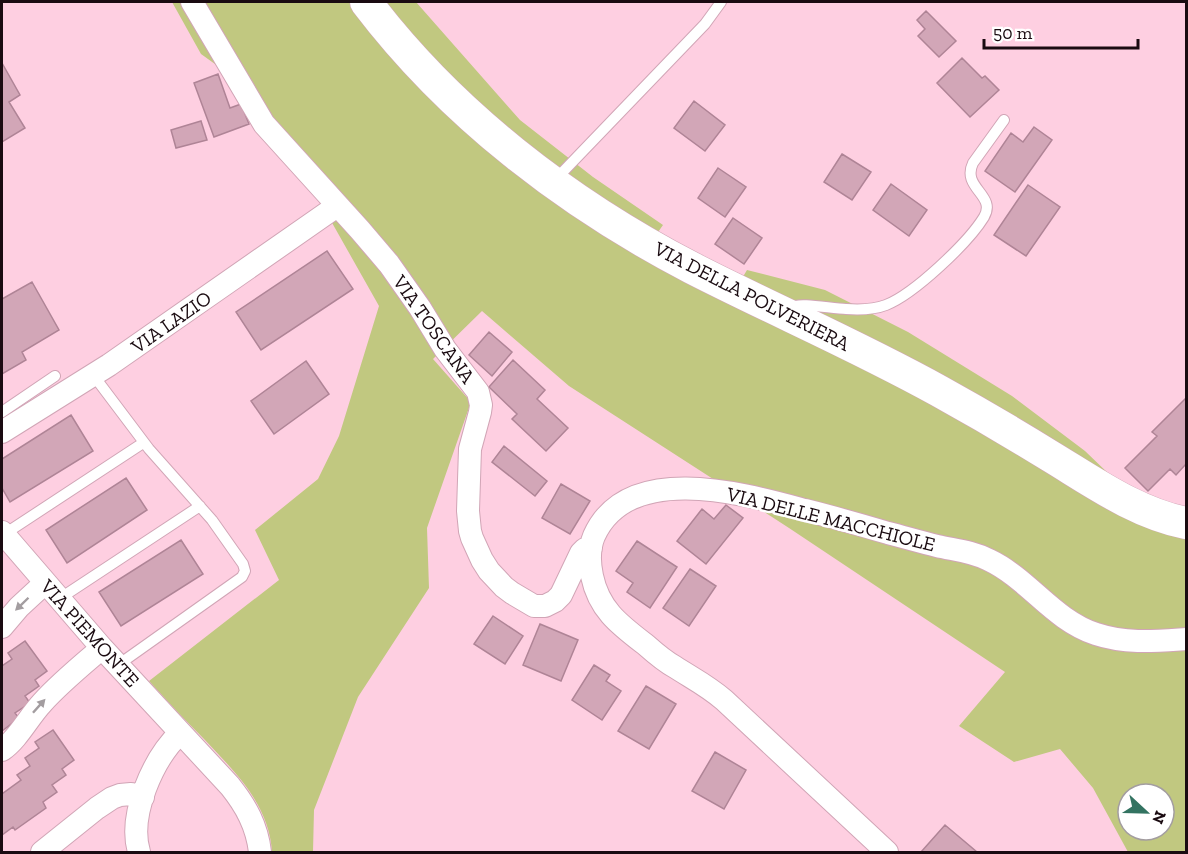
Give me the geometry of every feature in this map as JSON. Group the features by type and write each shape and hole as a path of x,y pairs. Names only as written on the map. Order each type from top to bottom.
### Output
{"main road":[{"name":"VIA DELLA POLVERIERA","path":"366,2 386,28 432,78 480,124 578,201 700,272 938,390 1126,501 1186,523"}],"street":[{"name":"VIA TOSCANA","path":"192,2 261,120 402,280 446,349 479,395 480,412 469,455 468,511 471,534 489,571 512,593 532,605 545,606 561,595 581,553 591,548"},
{"name":"VIA LAZIO","path":"2,432 93,376 338,206"},
{"name":"VIA DELLE MACCHIOLE","path":"876,848 718,694 668,662 615,621 603,605 595,587 590,565 595,534 616,506 648,493 671,489 729,491 768,500 981,556 1009,572 1069,621 1095,634 1109,638 1143,641 1186,639"},
{"name":"VIA PIEMONTE","path":"2,533 102,648 226,780 249,813 255,826 260,852"},
{"path":"2,627 19,607 52,591"},
{"path":"2,750 52,692 102,648"},
{"path":"139,852 135,834 143,797 159,759 180,733"},
{"path":"42,852 112,798 131,794 143,797"}],"lane":[{"path":"552,182 705,24 721,2"},
{"path":"787,315 791,307 796,304 854,309 882,306 900,298 940,266 969,237 984,216 987,206 971,180 970,171 973,163 1004,120"},
{"path":"2,412 55,376"},
{"path":"93,376 144,443 212,520 245,568 242,577 118,665"},
{"path":"2,533 144,443"},
{"path":"52,591 200,506"}],"green space":[{"path":"172,2 416,2 520,120 593,177 663,225 656,235 741,280 747,270 825,290 908,332 1012,396 1085,451 1111,476 1186,519 1186,852 1128,852 1123,842 1176,842 1176,782 1116,782 1116,830 1093,788 1060,749 1014,762 959,726 1005,672 789,528 569,386 482,311 433,359 471,402 427,528 429,588 358,697 314,810 313,852 272,852 264,819 249,790 149,681 279,580 255,530 318,479 339,436 379,306 261,97 201,54"}],"building":[{"path":"926,11 956,41 939,57 918,36 925,29 917,20"},
{"path":"962,58 982,78 985,76 999,90 970,117 937,83"},
{"path":"2,63 20,95 9,102 25,128 2,142"},
{"path":"218,74 230,108 241,104 249,124 214,137 194,83"},
{"path":"694,101 725,125 705,151 674,128"},
{"path":"201,121 207,140 176,148 171,130"},
{"path":"1034,127 1052,140 1015,192 985,171 1011,133 1023,142"},
{"path":"842,154 871,172 852,200 824,182"},
{"path":"718,168 746,187 725,217 698,198"},
{"path":"891,184 927,210 909,236 873,210"},
{"path":"1028,185 1060,207 1026,256 994,235"},
{"path":"733,218 762,238 744,264 715,244"},
{"path":"327,251 353,289 261,350 236,312"},
{"path":"32,282 59,330 22,352 26,360 2,374 2,299"},
{"path":"489,332 512,352 492,376 469,355"},
{"path":"513,360 545,390 537,399 568,428 546,451 512,419 517,414 489,387"},
{"path":"306,361 329,394 274,434 251,401"},
{"path":"1186,398 1186,464 1176,475 1170,469 1148,491 1125,468 1157,436 1152,432"},
{"path":"71,415 93,451 10,502 2,488 2,459"},
{"path":"504,446 547,481 535,496 492,462"},
{"path":"126,478 147,510 67,563 46,530"},
{"path":"561,484 590,501 570,534 542,518"},
{"path":"726,505 743,518 706,564 677,541 702,509 714,519"},
{"path":"181,540 203,574 121,626 99,592"},
{"path":"637,541 677,567 650,608 627,592 633,583 616,571"},
{"path":"690,569 716,586 689,626 663,608"},
{"path":"493,616 523,636 505,664 474,644"},
{"path":"540,624 578,640 561,681 523,665"},
{"path":"25,641 47,671 35,680 39,686 25,696 30,703 15,713 19,718 2,731 2,666 12,659 8,653"},
{"path":"594,665 610,675 606,681 621,691 602,720 572,700"},
{"path":"646,686 676,704 649,749 618,731"},
{"path":"53,730 74,760 62,769 66,775 52,785 57,792 43,802 46,808 15,830 13,827 2,835 2,794 21,780 17,775 30,766 25,758 39,748 35,742"},
{"path":"715,752 746,770 724,809 692,791"},
{"path":"945,825 977,852 921,852"}]}
